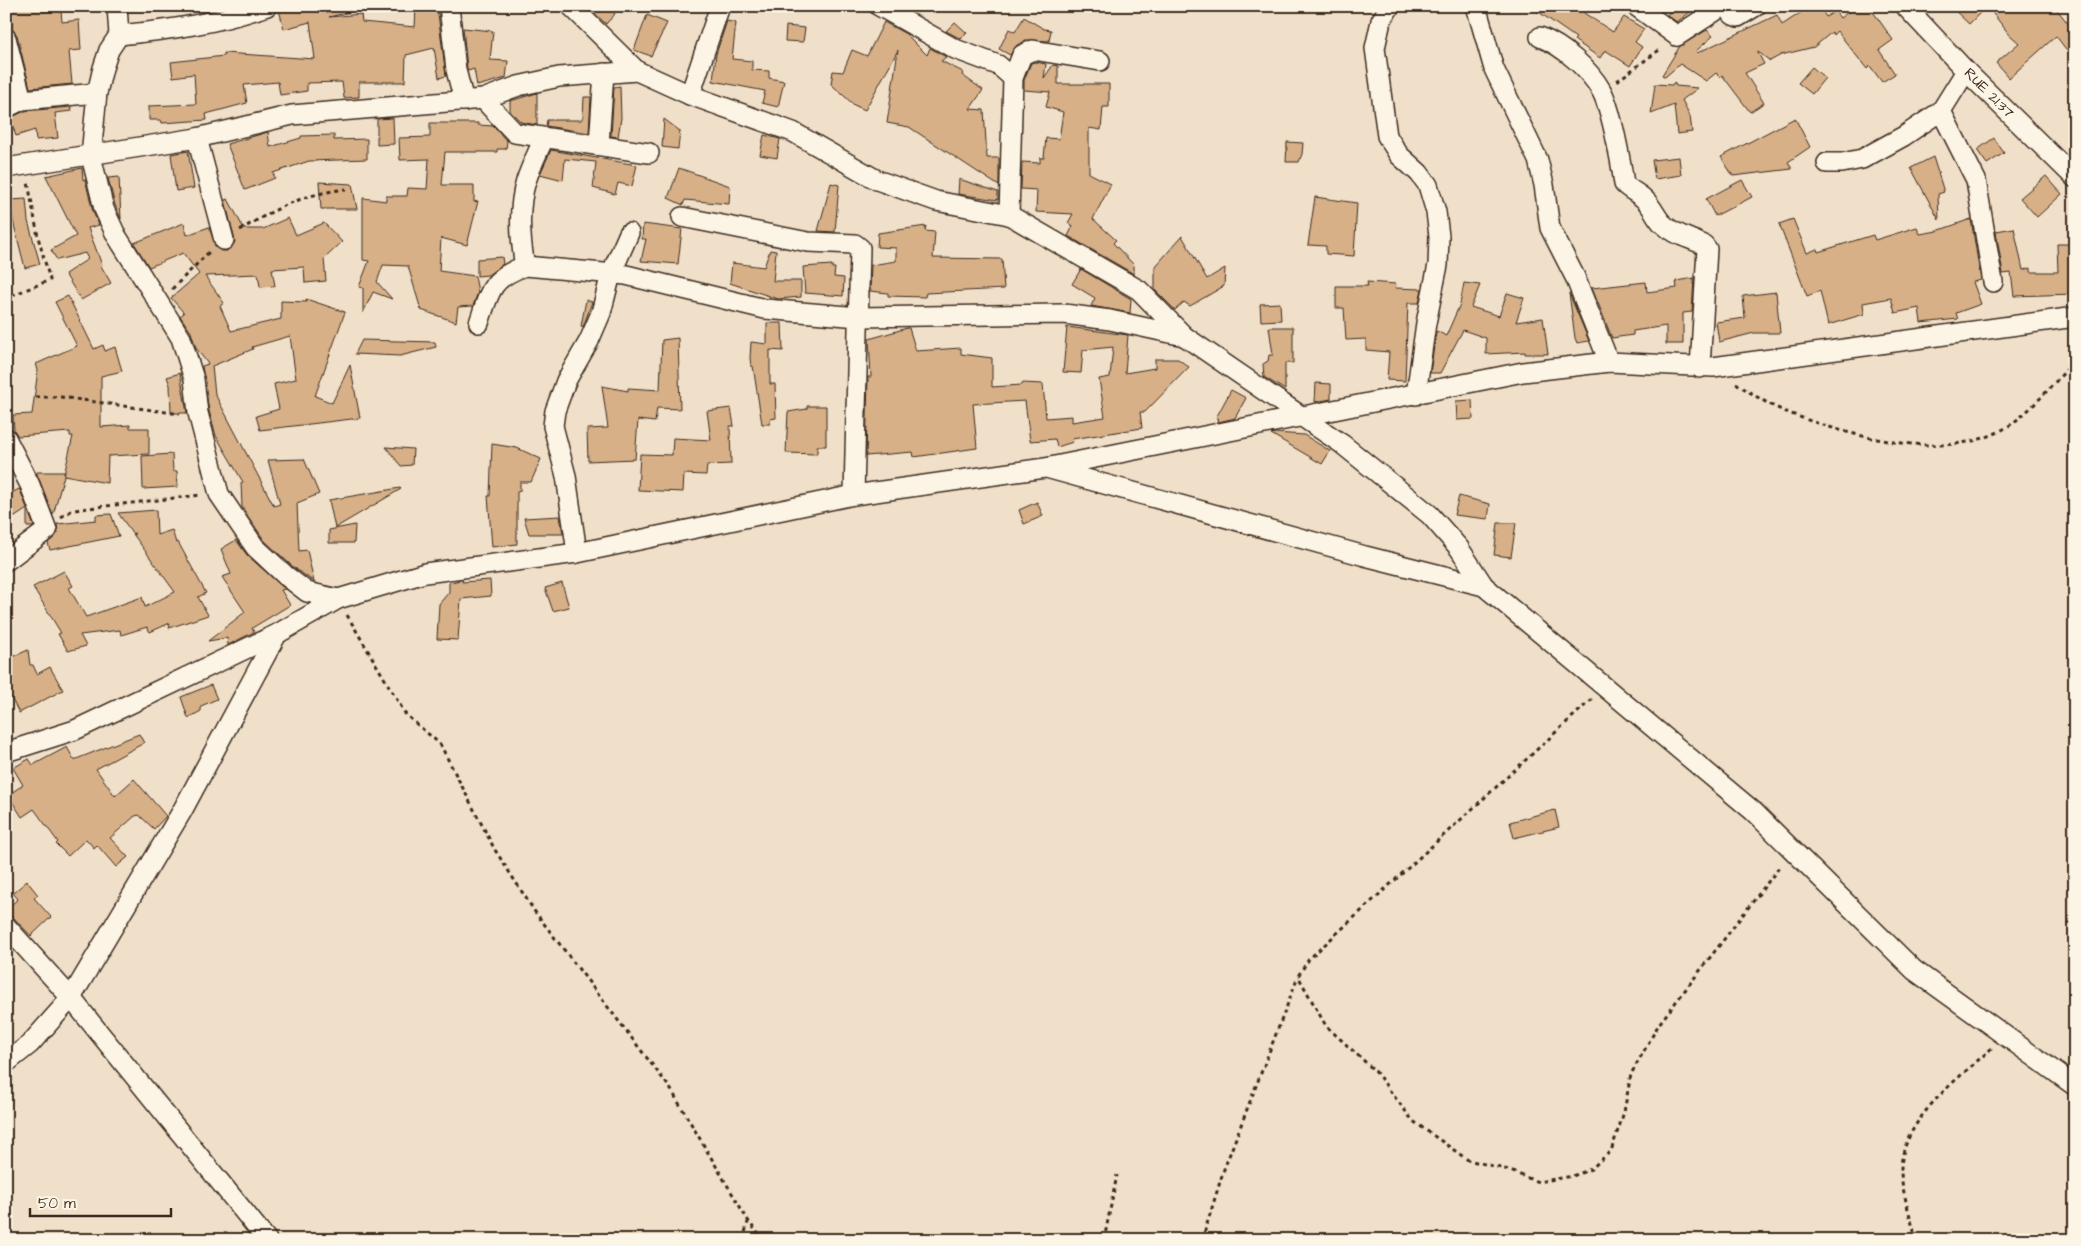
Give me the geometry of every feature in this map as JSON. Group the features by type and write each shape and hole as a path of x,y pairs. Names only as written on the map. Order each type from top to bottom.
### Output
{"street":[{"path":"117,6 120,36 109,50 97,93 90,156 104,209 116,235 181,338 194,379 198,414 219,494 255,546 285,575 307,592 338,599"},
{"path":"120,36 190,27 240,15 267,6"},
{"path":"449,6 454,61 473,100 515,133 599,144 649,153"},
{"path":"571,6 637,70 690,95 793,132 877,180 936,201 1009,215 1139,290 1184,336 1301,418 1342,444 1430,515 1459,548 1484,586 1753,810 1792,851 1914,970 2075,1086"},
{"path":"690,95 720,6"},
{"path":"879,6 955,49 998,65 1013,78"},
{"path":"1390,6 1381,21 1375,48 1387,136 1399,155 1419,173 1428,185 1436,212 1439,236 1438,265 1426,323 1416,395"},
{"path":"1476,6 1494,69 1538,160 1544,184 1550,228 1575,277 1609,362"},
{"path":"1636,6 1677,36 1723,6"},
{"path":"1727,6 1733,15 1738,17 1756,6"},
{"name":"RUE 21.37","path":"1905,6 1966,71 2075,178"},
{"path":"1540,37 1552,41 1576,60 1602,91 1624,184 1653,208 1660,222 1669,229 1704,245 1707,249 1707,367"},
{"path":"6,38 14,104 97,93"},
{"path":"1009,215 1013,78 1022,55 1027,51 1033,50 1100,60"},
{"path":"6,168 197,138 292,115 473,100 518,86 559,77 637,70"},
{"path":"1827,163 1834,164 1862,159 1879,152 1942,111 1966,71"},
{"path":"599,144 604,73"},
{"path":"1942,111 1976,180 1993,282"},
{"path":"197,138 224,240"},
{"path":"526,266 522,241 522,206 526,181 544,138"},
{"path":"682,217 808,242 858,245 860,248 854,495"},
{"path":"577,553 566,476 554,426 555,411 566,381 589,341 601,313 611,274 629,233"},
{"path":"479,323 495,282 511,271 526,266 611,274 671,286 765,309 859,317 1064,314 1110,320 1184,336"},
{"path":"6,752 75,730 277,634 338,599 425,573 577,553 854,495 1045,468 1301,418 1388,398 1416,395 1522,372 1609,362 1707,367 2075,317"},
{"path":"6,438 30,486 47,530 6,560"},
{"path":"1045,468 1365,556 1484,586"},
{"path":"6,1063 30,1044 70,998 181,813 277,634"},
{"path":"6,926 70,998 267,1240"}],"path":[{"path":"1602,91 1677,36"},
{"path":"6,301 13,295 50,280 36,230 26,164"},
{"path":"160,302 196,264 224,240 281,206 314,193 346,189"},
{"path":"1707,367 1787,413 1860,436 1944,445 1978,440 2006,428 2023,414 2075,360"},
{"path":"36,396 61,397 170,414 198,414"},
{"path":"47,530 63,515 80,509 219,494"},
{"path":"338,599 406,715 440,744 495,850 535,912 670,1088 749,1222 763,1240"},
{"path":"1202,1240 1224,1170 1298,976 1309,959 1605,686"},
{"path":"1298,976 1326,1026 1375,1071 1413,1121 1468,1160 1505,1170 1538,1182 1573,1176 1591,1168 1612,1151 1624,1112 1632,1074 1659,1024 1792,851"},
{"path":"1916,1240 1901,1170 1903,1154 1922,1114 2005,1035"},
{"path":"1104,1240 1117,1175"},
{"path":"743,1240 749,1222"}],"building":[{"path":"12,6 44,6 43,12 61,10 62,22 79,20 81,50 69,51 72,84 30,88 17,35 12,29"},
{"path":"278,6 350,6 350,12 329,17 361,14 362,22 415,27 416,6 437,6 446,76 439,78 434,48 406,55 405,82 359,82 359,97 344,98 342,82 307,83 307,91 280,95 278,82 244,85 247,103 206,114 207,120 162,123 161,120 149,120 149,106 196,104 194,74 173,77 171,62 224,56 224,53 315,59 310,22 284,29"},
{"path":"587,6 607,6 615,14 606,24"},
{"path":"1530,6 1588,6 1584,13 1613,32 1624,17 1644,29 1635,42 1642,47 1630,66 1605,50 1600,58 1574,40 1576,38"},
{"path":"1675,6 1698,6 1677,22 1667,15"},
{"path":"1811,6 1819,6 1826,17 1835,11 1840,18 1856,6 1869,6 1893,40 1879,50 1895,74 1882,82 1870,66 1867,69 1837,31 1833,35 1832,32 1814,47 1781,55 1770,61 1757,51 1764,64 1745,73 1764,103 1750,112 1722,75 1720,77 1716,73 1706,81 1680,64 1665,77 1662,75 1680,46 1707,30 1713,36 1696,51 1697,53 1777,15 1782,25"},
{"path":"1950,6 1987,6 1969,24"},
{"path":"1987,6 2054,6 2075,32 2075,61 2056,36 2009,78 1996,63 2019,43 2009,34"},
{"path":"647,15 667,23 651,56 634,50"},
{"path":"1024,17 1044,29 1051,30 1049,41 1028,40 1017,45 1010,55 999,49 1009,29 1015,32"},
{"path":"727,21 736,23 732,59 752,61 752,70 769,71 769,78 784,81 778,107 762,103 765,91 713,81 716,54"},
{"path":"884,22 906,34 927,55 930,48 946,57 941,61 963,72 962,75 983,90 970,109 984,110 987,158 999,158 999,186 909,127 887,123 898,50 865,110 854,105 831,84 833,71 843,72 852,50 867,56"},
{"path":"955,22 967,33 961,39 946,31"},
{"path":"786,26 805,28 803,42 785,41"},
{"path":"463,28 493,31 490,60 508,61 506,78 477,86 474,69 468,71 467,68"},
{"path":"1031,63 1046,64 1044,78 1053,65 1058,66 1058,84 1109,84 1109,107 1103,107 1101,130 1089,128 1089,173 1111,184 1093,219 1116,240 1113,243 1134,265 1134,274 1068,236 1073,226 1068,223 1073,214 1036,212 1037,190 1021,189 1022,162 1040,163 1040,158 1044,158 1046,138 1059,139 1063,112 1046,107 1050,92 1024,90 1024,80"},
{"path":"1812,67 1825,78 1812,94 1798,83"},
{"path":"1674,82 1676,86 1698,88 1682,100 1690,116 1692,132 1677,134 1674,105 1651,114 1655,84 1672,85"},
{"path":"620,86 621,118 618,137 611,136 614,87"},
{"path":"537,93 537,125 521,122 510,111 510,101"},
{"path":"584,97 591,97 589,133 546,126 547,120 581,120 583,117"},
{"path":"71,107 72,111 55,113 58,138 36,140 35,130 16,136 10,118 25,111"},
{"path":"393,118 394,144 377,145 377,119"},
{"path":"1795,118 1810,147 1788,162 1792,169 1733,176 1721,157"},
{"path":"664,119 680,131 678,149 662,147"},
{"path":"430,123 478,123 478,125 493,126 507,141 506,149 497,149 497,152 445,152 442,185 474,185 474,202 478,201 467,245 441,238 439,271 475,276 478,292 473,306 458,307 456,322 421,310 408,266 383,265 377,282 392,299 373,292 363,313 363,288 359,287 369,261 363,260 363,198 386,201 386,196 407,196 408,188 427,189 429,159 400,160 399,138 430,137"},
{"path":"268,132 270,147 301,138 301,136 334,135 334,140 367,139 367,159 309,161 273,173 275,178 245,190 227,144"},
{"path":"764,135 780,139 777,158 760,155"},
{"path":"1994,138 2004,153 1987,164 1977,150"},
{"path":"1287,142 1303,143 1299,162 1286,162"},
{"path":"551,150 637,165 632,186 618,183 615,194 593,188 596,162 565,159 563,180 540,174"},
{"path":"188,151 194,188 176,191 171,154"},
{"path":"1679,157 1681,175 1655,179 1652,160"},
{"path":"1933,157 1944,192 1938,194 1939,220 1911,168"},
{"path":"82,168 83,180 85,179 93,212 99,225 88,228 101,266 111,283 81,300 65,274 88,259 85,253 57,260 51,250 76,236 46,176"},
{"path":"679,168 730,186 729,204 685,200 683,205 668,198"},
{"path":"2046,176 2062,194 2037,217 2020,198"},
{"path":"119,177 121,219 108,178"},
{"path":"959,179 998,192 998,200 958,194"},
{"path":"1742,180 1752,197 1715,216 1706,199"},
{"path":"319,182 352,184 357,209 321,209"},
{"path":"831,183 839,185 835,232 818,231"},
{"path":"1315,197 1357,203 1354,256 1326,254 1326,246 1308,245"},
{"path":"26,199 28,221 40,264 25,268 13,221 11,200"},
{"path":"228,199 244,229 263,229 288,218 296,235 324,223 342,242 324,259 326,281 305,283 304,267 272,269 275,286 260,287 258,274 205,276 224,303 220,306 231,331 281,319 281,301 307,302 306,299 345,312 315,396 332,403 350,365 360,418 260,430 256,416 279,409 274,384 296,379 290,336 252,347 253,349 212,366 215,394 274,506 280,504 268,460 304,459 319,494 297,503 299,551 307,550 314,582 292,566 264,540 242,507 241,483 243,482 216,436 209,411 202,366 208,364 196,348 191,332 180,316 184,313 171,298 199,274 183,253 149,267 134,243 184,223 187,235 209,227 216,248 221,251 227,251 235,242 225,200"},
{"path":"1793,219 1807,253 1817,249 1818,252 1873,235 1875,240 1917,227 1920,234 1937,231 1971,219 1981,280 1973,282 1981,304 1956,313 1958,319 1921,323 1919,308 1895,313 1891,298 1863,303 1864,314 1828,325 1820,291 1807,296 1779,224"},
{"path":"643,224 682,229 678,264 641,261 646,239 642,239"},
{"path":"926,226 925,231 935,232 933,258 1002,259 1004,289 926,293 925,297 888,296 888,293 870,291 871,265 896,261 896,248 877,247 878,233"},
{"path":"2014,228 2023,270 2031,268 2031,272 2058,272 2057,244 2072,244 2075,294 2014,296 2011,273 2003,274 1996,231"},
{"path":"1182,236 1207,279 1225,268 1224,286 1190,306 1184,302 1175,310 1155,290 1155,267"},
{"path":"770,250 776,251 773,281 801,281 801,297 778,299 730,283 732,263 764,267"},
{"path":"502,257 503,264 488,275 477,276 477,259"},
{"path":"832,265 832,268 835,268 834,277 844,278 843,296 805,293 803,267"},
{"path":"1081,269 1131,299 1130,313 1091,306 1095,298 1072,284"},
{"path":"1694,278 1692,312 1683,313 1683,344 1666,344 1666,326 1633,331 1633,335 1612,338 1592,288 1646,282 1647,292 1677,288 1676,281"},
{"path":"1367,282 1396,284 1395,288 1422,289 1419,303 1408,303 1405,381 1387,380 1389,352 1366,350 1366,339 1346,340 1344,308 1336,308 1336,286 1368,286"},
{"path":"1464,283 1480,285 1471,307 1499,316 1507,293 1524,298 1516,322 1543,318 1548,354 1525,354 1525,352 1486,354 1486,338 1463,330 1440,373 1430,373 1436,333 1437,331 1446,336 1460,304"},
{"path":"1776,292 1780,333 1754,333 1719,342 1716,322 1745,318 1743,296"},
{"path":"1569,293 1589,341 1577,343"},
{"path":"68,296 94,349 103,345 105,351 115,347 122,371 101,376 101,427 130,425 130,428 149,428 149,454 108,456 107,483 64,475 73,436 70,436 70,432 18,436 14,430 13,415 32,414 38,370 36,364 77,346 55,302"},
{"path":"586,300 592,302 583,327 581,326"},
{"path":"1280,303 1281,320 1261,321 1260,304"},
{"path":"767,323 782,323 783,351 770,350 770,384 775,384 776,418 770,419 770,424 762,424 753,366 751,366 750,358 751,342 767,344"},
{"path":"1067,327 1128,335 1125,373 1155,368 1155,359 1178,359 1189,367 1145,412 1140,412 1142,428 1072,439 1073,442 1057,447 1055,439 1030,441 1025,401 973,404 977,448 914,457 913,452 866,456 868,377 871,377 869,339 909,328 916,351 961,348 961,354 992,358 992,387 1022,385 1022,383 1043,384 1046,418 1072,416 1072,422 1105,417 1099,379 1110,377 1113,347 1083,350 1081,373 1063,372"},
{"path":"1269,327 1293,327 1293,363 1285,363 1285,390 1264,377 1263,364 1268,361 1269,355 1273,355"},
{"path":"678,338 680,409 657,408 655,422 638,420 635,459 588,461 587,429 608,428 602,386 628,391 628,388 660,390 662,340"},
{"path":"362,340 435,342 436,347 400,356 355,354"},
{"path":"180,373 187,413 171,413 170,385 167,377"},
{"path":"1316,383 1331,384 1331,399 1315,402"},
{"path":"1231,390 1246,398 1235,418 1218,422 1217,416"},
{"path":"1472,400 1473,419 1457,420 1456,401"},
{"path":"807,406 826,406 826,446 817,446 817,454 786,453 788,412 807,409"},
{"path":"731,408 734,426 730,426 731,464 707,465 706,475 684,474 683,492 638,490 640,454 672,455 673,438 711,440 707,411"},
{"path":"1271,434 1304,435 1330,451 1322,464"},
{"path":"492,444 517,448 541,459 531,482 520,482 520,491 517,492 517,544 492,547 488,496 490,496"},
{"path":"386,447 413,449 412,465 401,466"},
{"path":"172,454 173,471 177,471 178,487 143,489 142,456"},
{"path":"37,472 65,472 53,515 37,474"},
{"path":"19,489 34,526 32,527 27,527 27,509 15,517 6,502 6,496"},
{"path":"401,489 335,528 329,500"},
{"path":"1459,496 1490,504 1488,519 1454,515"},
{"path":"1037,502 1043,516 1024,524 1019,510"},
{"path":"156,510 157,535 172,530 176,543 178,542 206,593 198,597 208,615 169,628 170,623 150,632 147,627 121,635 120,630 80,635 86,646 68,651 58,634 61,633 33,587 64,571 73,586 69,588 86,617 142,597 145,607 175,592 118,513"},
{"path":"111,514 119,536 50,550 48,543 58,533 57,524 96,520 96,515"},
{"path":"560,516 563,534 529,534 524,518"},
{"path":"1498,523 1516,523 1511,557 1494,555"},
{"path":"355,525 354,543 329,543 329,530"},
{"path":"236,540 247,555 285,589 281,590 290,605 252,628 254,632 228,645 227,638 208,641 245,612 222,577 231,574 221,549"},
{"path":"463,579 462,582 490,580 491,596 461,599 458,640 437,639 439,604 449,592 449,583"},
{"path":"562,583 569,607 553,611 545,588"},
{"path":"28,650 30,665 33,665 37,674 50,667 63,690 19,713 6,688 6,660"},
{"path":"211,685 217,699 201,706 201,711 188,718 181,697"},
{"path":"139,734 144,743 96,769 115,796 134,779 166,816 154,829 139,815 135,816 110,838 128,857 116,867 97,845 94,848 86,839 68,856 56,844 58,842 34,809 22,817 8,795 23,785 13,768 29,759 33,765 67,747 74,760"},
{"path":"1555,810 1559,827 1514,838 1510,822"},
{"path":"27,881 38,895 34,898 51,917 31,936 14,918 6,915 6,909 18,899 13,893"}]}
